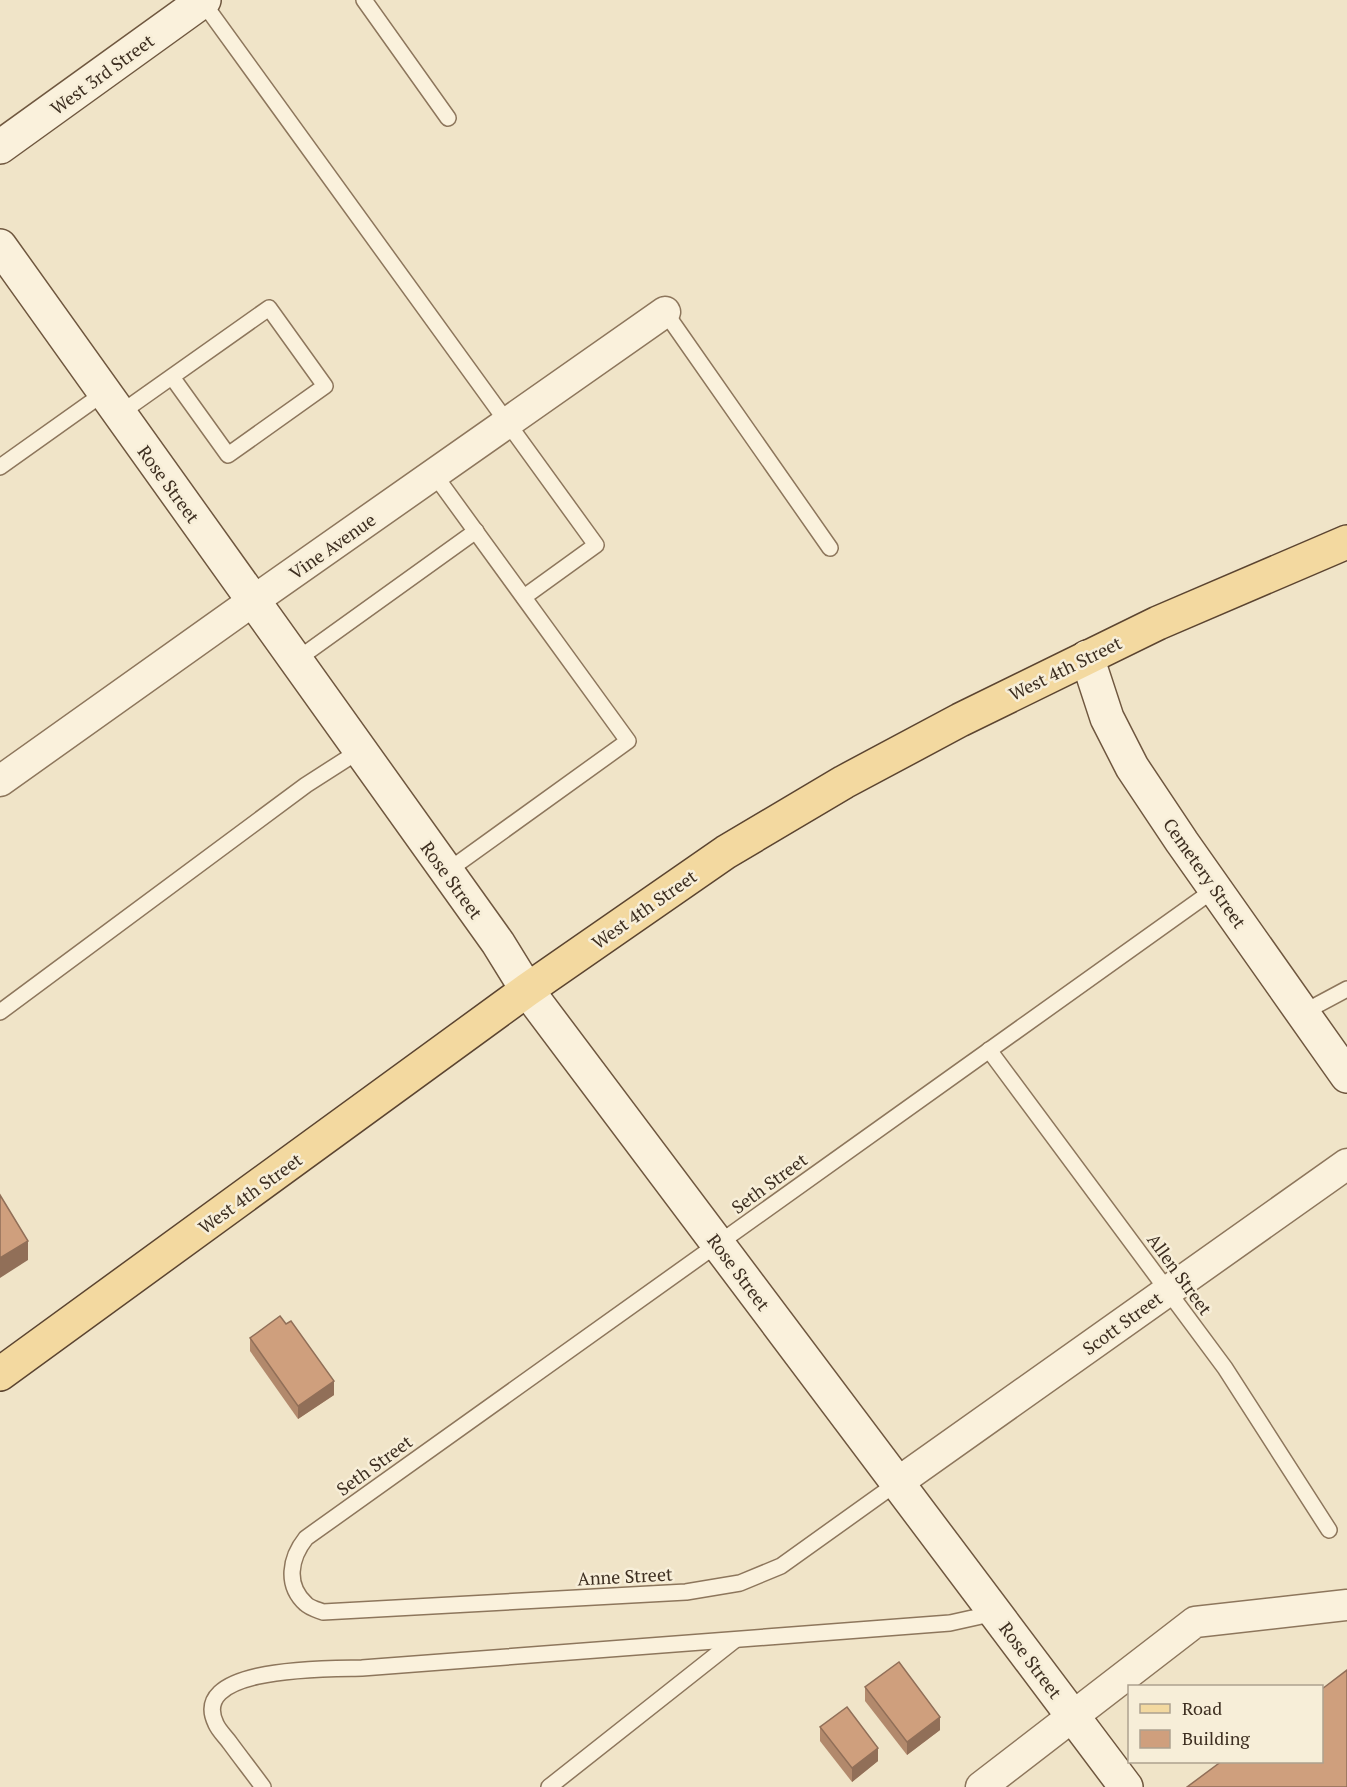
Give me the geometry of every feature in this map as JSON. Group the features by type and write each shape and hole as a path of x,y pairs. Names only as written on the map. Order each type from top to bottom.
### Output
{"main road":[{"name":"West 4th Street","path":"0,1374 527,990 726,852 960,720 1158,623 1347,542"}],"street":[{"name":"West 3rd Street","path":"0,147 203,1"},
{"name":"Rose Street","path":"0,246 498,944 527,990 1126,1787"},
{"name":"Vine Avenue","path":"0,781 665,312"},
{"name":"Cemetery Street","path":"1087,657 1107,718 1132,766 1215,889 1347,1076"},
{"name":"Scott Street","path":"897,1483 1347,1164"},
{"path":"981,1787 1195,1622 1347,1605"}],"lane":[{"path":"364,0 448,118"},
{"path":"203,1 596,545 524,597"},
{"path":"0,467 112,404 172,377 269,308 325,386 228,455 172,377"},
{"path":"665,312 830,548"},
{"path":"434,474 628,741 446,872"},
{"path":"296,661 476,531"},
{"path":"0,1012 306,785 359,752"},
{"name":"Seth Street","path":"323,1612 307,1606 296,1592 291,1575 298,1547 306,1538 1215,889"},
{"path":"1304,1012 1347,989"},
{"name":"Allen Street","path":"989,1050 1225,1368 1329,1530"},
{"name":"Anne Street","path":"323,1612 686,1592 740,1583 781,1566 897,1483"},
{"path":"263,1787 215,1724 213,1708 216,1698 227,1687 264,1674 950,1623 995,1613"},
{"path":"549,1787 735,1640"}],"building":[{"path":"0,1195 28,1241 0,1258"},
{"path":"280,1316 286,1324 291,1321 334,1381 298,1406 250,1338"},
{"path":"899,1662 940,1717 907,1742 865,1687"},
{"path":"1347,1670 1347,1787 1187,1787 1219,1763 1323,1763 1323,1688"},
{"path":"847,1707 878,1748 852,1768 820,1727"}]}
